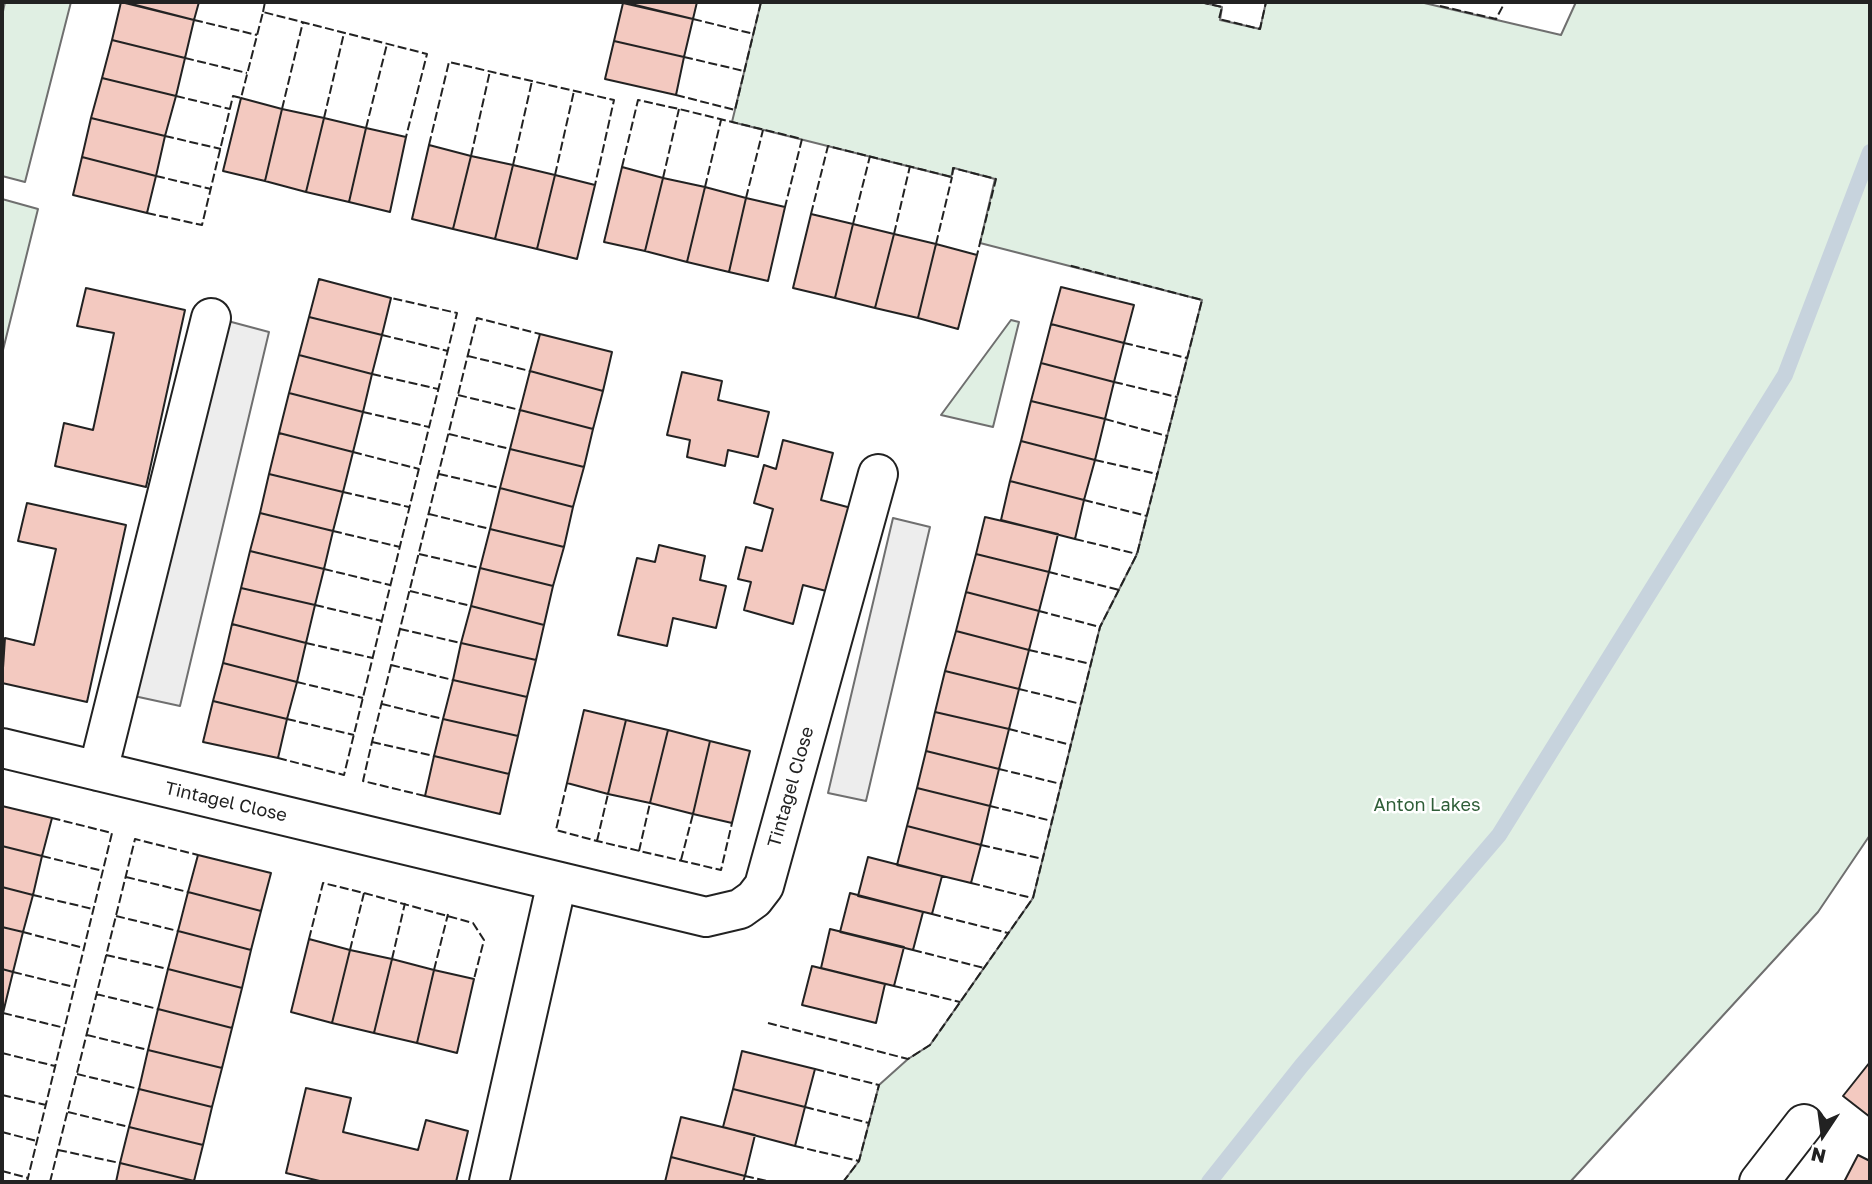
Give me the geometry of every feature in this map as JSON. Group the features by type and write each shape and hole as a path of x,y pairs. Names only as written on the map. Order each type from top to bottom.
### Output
{"street":[{"path":"98,771 211,318"},
{"name":"Tintagel Close","path":"2,748 706,917 740,909 754,899 764,886 878,474"},
{"path":"489,1182 557,882"},
{"path":"1759,1182 1804,1124"}],"green space":[{"path":"5,2 71,2 25,182 2,176 2,16"},
{"name":"Anton Lakes","path":"761,2 1200,2 1222,7 1220,20 1260,29 1266,2 1420,2 1561,35 1576,2 1870,2 1870,835 1818,912 1570,1182 843,1182 859,1161 879,1085 908,1059 930,1045 1033,898 1100,627 1137,554 1202,300 980,243 995,179 954,168 951,177 732,122"},
{"path":"2,199 38,209 2,354"},
{"path":"1011,320 1019,322 993,427 941,415"}],"shaded area":[{"path":"224,320 269,332 180,706 134,696"},
{"path":"893,518 930,527 866,801 828,793"}],"building":[{"path":"121,2 194,20 185,58 112,40"},
{"path":"124,2 199,2 194,20"},
{"path":"623,2 697,2 693,19"},
{"path":"623,3 693,19 684,57 614,41"},
{"path":"112,40 185,58 176,96 102,78"},
{"path":"614,41 684,57 676,95 605,79"},
{"path":"102,78 176,96 165,136 91,118"},
{"path":"241,98 282,109 265,181 223,171"},
{"path":"282,109 324,118 306,192 265,181"},
{"path":"91,118 165,136 156,176 82,157"},
{"path":"324,118 366,128 349,202 306,192"},
{"path":"366,128 406,137 390,212 349,202"},
{"path":"429,145 471,156 453,229 412,219"},
{"path":"471,156 513,165 495,239 453,229"},
{"path":"82,157 156,176 147,213 73,195"},
{"path":"513,165 555,175 537,249 495,239"},
{"path":"622,167 663,178 645,251 604,242"},
{"path":"555,175 595,185 577,259 537,249"},
{"path":"663,178 705,187 687,262 645,251"},
{"path":"705,187 746,198 729,272 687,262"},
{"path":"746,198 785,207 768,281 729,272"},
{"path":"811,214 853,224 835,298 793,288"},
{"path":"853,224 894,234 875,308 835,298"},
{"path":"894,234 936,244 918,318 875,308"},
{"path":"936,244 977,255 958,329 918,318"},
{"path":"319,279 391,298 382,335 309,317"},
{"path":"1061,287 1134,305 1124,343 1051,324"},
{"path":"86,288 185,310 146,487 55,466 64,423 93,430 114,333 77,326"},
{"path":"309,317 382,335 372,374 299,355"},
{"path":"1051,324 1124,343 1114,382 1041,363"},
{"path":"540,334 612,352 603,391 530,371"},
{"path":"299,355 372,374 363,412 289,393"},
{"path":"1041,363 1114,382 1105,419 1031,401"},
{"path":"530,371 603,391 593,429 520,410"},
{"path":"682,372 722,381 718,400 769,412 758,457 728,450 725,466 687,457 690,440 667,435"},
{"path":"289,393 363,412 353,452 279,433"},
{"path":"1031,401 1105,419 1095,460 1021,441"},
{"path":"520,410 593,429 584,467 510,449"},
{"path":"279,433 353,452 343,492 269,474"},
{"path":"783,440 833,453 821,500 855,509 834,593 803,585 793,624 744,610 751,582 738,579 746,547 762,551 773,509 754,503 764,465 776,469"},
{"path":"1021,441 1095,460 1084,500 1010,481"},
{"path":"510,449 584,467 573,507 500,488"},
{"path":"269,474 343,492 333,531 260,513"},
{"path":"1010,481 1084,500 1075,539 1001,520"},
{"path":"500,488 573,507 564,547 490,529"},
{"path":"27,503 126,525 87,702 2,683 5,638 34,645 56,549 18,541"},
{"path":"260,513 333,531 324,569 250,551"},
{"path":"985,517 1058,534 1049,572 976,554"},
{"path":"490,529 564,547 553,586 480,568"},
{"path":"659,545 705,556 700,580 726,586 716,628 673,618 667,646 618,635 637,558 655,562"},
{"path":"250,551 324,569 315,605 241,588"},
{"path":"976,554 1049,572 1039,611 966,592"},
{"path":"480,568 553,586 544,625 471,606"},
{"path":"241,588 315,605 306,643 232,624"},
{"path":"966,592 1039,611 1029,650 956,631"},
{"path":"471,606 544,625 536,660 461,643"},
{"path":"232,624 306,643 297,682 223,663"},
{"path":"956,631 1029,650 1019,689 945,671"},
{"path":"461,643 536,660 527,697 453,680"},
{"path":"223,663 297,682 287,719 213,701"},
{"path":"945,671 1019,689 1009,729 935,712"},
{"path":"453,680 527,697 518,736 443,719"},
{"path":"213,701 287,719 278,758 203,742"},
{"path":"584,710 626,720 608,794 567,783"},
{"path":"935,712 1009,729 999,769 926,751"},
{"path":"443,719 518,736 509,774 434,756"},
{"path":"626,720 668,730 650,803 608,794"},
{"path":"668,730 710,741 693,814 650,803"},
{"path":"710,741 750,751 732,823 693,814"},
{"path":"926,751 999,769 990,806 917,788"},
{"path":"434,756 509,774 500,814 425,796"},
{"path":"917,788 990,806 981,845 907,826"},
{"path":"2,806 52,818 42,856 2,846"},
{"path":"907,826 981,845 971,883 897,865"},
{"path":"2,846 42,856 33,895 2,887"},
{"path":"198,855 271,873 261,911 188,892"},
{"path":"868,857 942,876 932,914 858,896"},
{"path":"2,887 33,895 23,932 2,927"},
{"path":"188,892 261,911 251,950 178,931"},
{"path":"850,893 923,912 913,950 840,932"},
{"path":"2,927 23,932 13,972 2,969"},
{"path":"830,929 904,947 894,986 821,968"},
{"path":"178,931 251,950 242,988 168,969"},
{"path":"309,939 350,950 332,1023 291,1012"},
{"path":"350,950 392,959 374,1033 332,1023"},
{"path":"392,959 434,970 417,1043 374,1033"},
{"path":"812,966 885,984 876,1023 802,1005"},
{"path":"2,969 13,972 3,1013 2,1012"},
{"path":"168,969 242,988 232,1028 158,1009"},
{"path":"434,970 474,979 457,1053 417,1043"},
{"path":"158,1009 232,1028 222,1068 148,1050"},
{"path":"148,1050 222,1068 212,1107 139,1089"},
{"path":"742,1051 815,1069 805,1107 733,1089"},
{"path":"1870,1062 1870,1117 1843,1096"},
{"path":"306,1088 351,1098 343,1132 418,1150 426,1120 468,1131 456,1182 324,1182 286,1173"},
{"path":"139,1089 212,1107 203,1145 129,1127"},
{"path":"733,1089 805,1107 795,1146 723,1127"},
{"path":"681,1117 755,1135 745,1176 671,1157"},
{"path":"129,1127 203,1145 194,1181 120,1163"},
{"path":"1858,1155 1870,1161 1870,1182 1844,1182"},
{"path":"671,1157 745,1176 743,1182 665,1182"},
{"path":"120,1163 194,1181 194,1182 116,1182"}],"waterway":[{"path":"1209,1182 1302,1065 1499,835 1785,375 1870,152"}],"fence":[{"path":"263,12 265,2"},
{"path":"676,95 735,110 761,2"},
{"path":"1200,2 1222,7 1219,19 1260,29 1266,2"},
{"path":"1440,6 1496,19 1505,2"},
{"path":"147,213 202,225 233,96 241,98 263,12 427,54 406,137"},
{"path":"693,19 754,34"},
{"path":"194,20 257,35"},
{"path":"282,109 303,22"},
{"path":"324,118 344,33"},
{"path":"366,128 387,44"},
{"path":"684,57 744,71"},
{"path":"185,58 247,73"},
{"path":"429,145 449,62 614,100 595,185"},
{"path":"471,156 490,71"},
{"path":"513,165 532,81"},
{"path":"555,175 574,91"},
{"path":"176,96 230,109"},
{"path":"622,167 638,100 802,139 785,207"},
{"path":"663,178 679,109"},
{"path":"705,187 721,120"},
{"path":"746,198 763,130"},
{"path":"165,136 221,149"},
{"path":"811,214 828,146 952,177 953,168 996,179 977,255"},
{"path":"853,224 870,156"},
{"path":"894,234 910,166"},
{"path":"156,176 211,189"},
{"path":"936,244 952,177"},
{"path":"768,1023 908,1059 930,1045 1033,898 1100,627 1137,554 1202,300 1068,265"},
{"path":"278,758 344,775 457,313 391,298"},
{"path":"425,796 363,781 477,318 540,334"},
{"path":"382,335 448,351"},
{"path":"1124,343 1187,358"},
{"path":"468,356 530,371"},
{"path":"372,374 438,389"},
{"path":"1114,382 1177,397"},
{"path":"458,395 520,410"},
{"path":"363,412 429,427"},
{"path":"1105,419 1167,436"},
{"path":"449,434 510,449"},
{"path":"353,452 419,469"},
{"path":"1095,460 1157,474"},
{"path":"439,474 500,488"},
{"path":"343,492 409,507"},
{"path":"1084,500 1147,516"},
{"path":"429,514 490,529"},
{"path":"333,531 400,547"},
{"path":"1075,539 1137,554"},
{"path":"419,554 480,568"},
{"path":"324,569 390,585"},
{"path":"1049,572 1119,590"},
{"path":"410,591 471,606"},
{"path":"315,605 382,621"},
{"path":"1039,611 1100,627"},
{"path":"400,629 461,643"},
{"path":"306,643 373,658"},
{"path":"1029,650 1091,664"},
{"path":"391,665 453,680"},
{"path":"297,682 363,698"},
{"path":"1019,689 1081,704"},
{"path":"382,704 443,719"},
{"path":"287,719 354,735"},
{"path":"1009,729 1071,745"},
{"path":"372,742 434,756"},
{"path":"999,769 1061,784"},
{"path":"567,783 556,830 597,841 721,870 732,823"},
{"path":"597,841 608,794"},
{"path":"639,851 650,803"},
{"path":"990,806 1052,821"},
{"path":"681,860 693,814"},
{"path":"27,1182 112,833 52,818"},
{"path":"50,1182 135,839 198,855"},
{"path":"981,845 1043,859"},
{"path":"42,856 103,871"},
{"path":"126,877 188,892"},
{"path":"309,939 323,883 473,923 484,940 474,979"},
{"path":"971,883 1032,898"},
{"path":"350,950 364,893"},
{"path":"33,895 93,909"},
{"path":"392,959 405,903"},
{"path":"434,970 448,914"},
{"path":"932,914 1008,933"},
{"path":"116,916 178,931"},
{"path":"23,932 84,948"},
{"path":"913,950 984,968"},
{"path":"106,955 168,969"},
{"path":"13,972 74,987"},
{"path":"894,986 960,1002"},
{"path":"96,994 158,1009"},
{"path":"3,1013 65,1028"},
{"path":"87,1035 148,1050"},
{"path":"2,1053 55,1066"},
{"path":"815,1069 879,1085 859,1161 843,1182"},
{"path":"77,1074 139,1089"},
{"path":"2,1095 46,1105"},
{"path":"805,1107 869,1123"},
{"path":"68,1112 129,1127"},
{"path":"2,1132 37,1141"},
{"path":"795,1146 859,1161"},
{"path":"58,1150 120,1163"},
{"path":"2,1171 28,1178"},
{"path":"745,1176 771,1182"}]}
